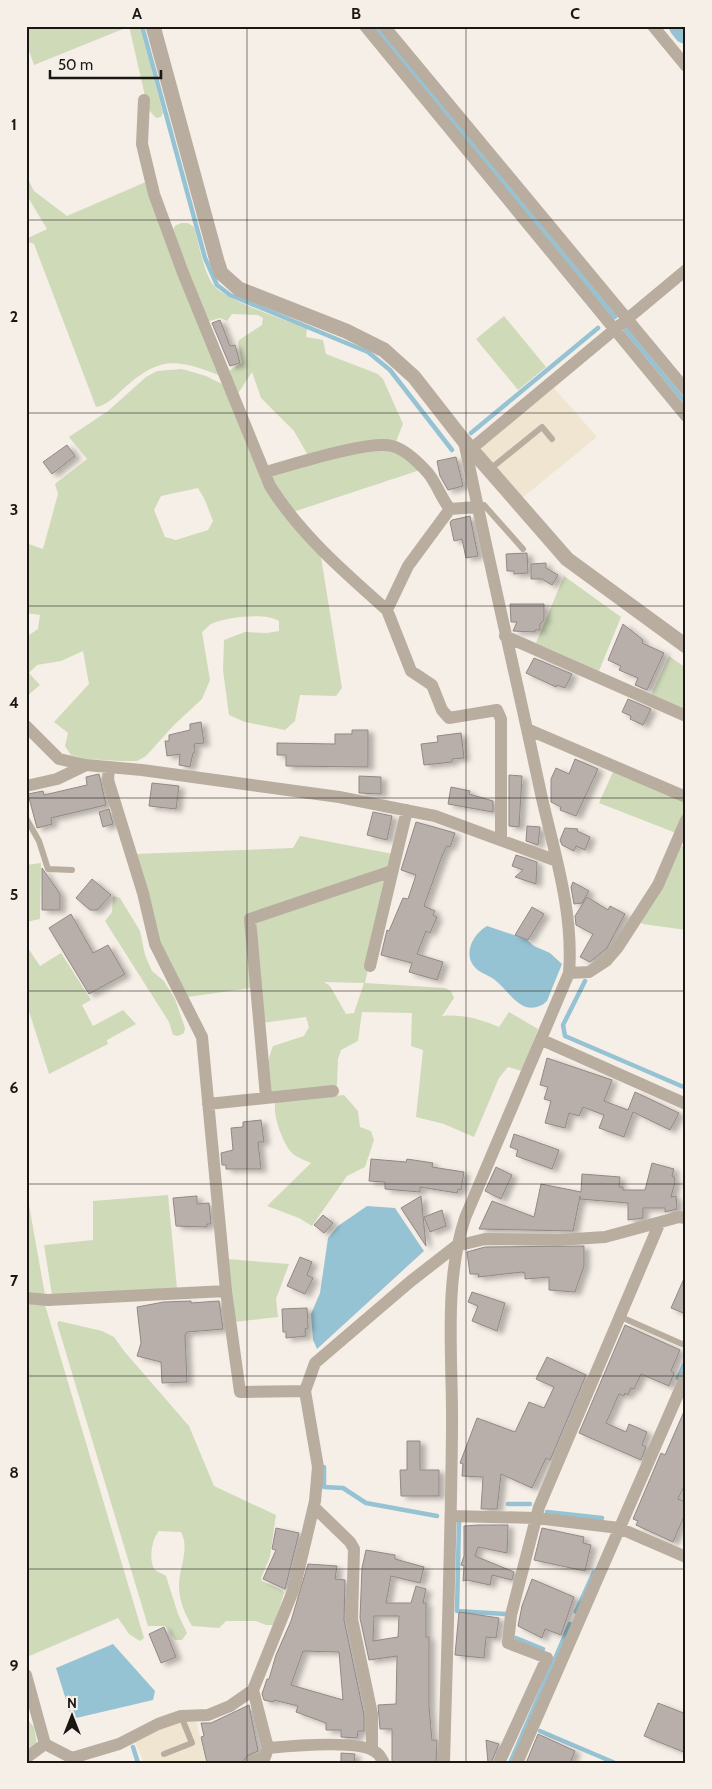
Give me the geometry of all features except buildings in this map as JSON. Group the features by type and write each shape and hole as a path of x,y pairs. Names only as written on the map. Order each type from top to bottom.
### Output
{"street":[{"path":"153,26 221,273 239,289 346,332 384,350 414,378 467,445 567,559 686,646"},
{"path":"365,26 686,416"},
{"path":"384,26 686,390"},
{"path":"653,26 686,66"},
{"path":"144,100 142,144 154,194 187,282 270,486 292,517 350,578 387,610 408,666 411,671 432,686 442,710 449,718 497,710 501,719 501,839"},
{"path":"467,445 614,330 686,270"},
{"path":"265,472 360,448 377,445 393,446 410,456 429,474 450,509"},
{"path":"444,1763 451,1516 452,1286 456,1246 468,1210 569,973 571,946 570,928 557,861 477,507 467,445"},
{"path":"387,610 408,566 450,509 477,507"},
{"path":"505,636 686,716"},
{"path":"26,726 59,758 86,765 339,797 407,810 435,816 557,861"},
{"path":"527,729 686,797"},
{"path":"26,786 57,779 86,765"},
{"path":"108,767 108,780 143,893 155,944 202,1037 226,1291 240,1392 305,1391"},
{"path":"370,966 407,810"},
{"path":"569,973 589,972 606,961 618,947 658,886 686,820"},
{"path":"266,1097 250,919 392,871"},
{"path":"542,1040 686,1104"},
{"path":"208,1104 333,1091"},
{"path":"26,1675 45,1744 72,1760 120,1744 158,1724 181,1716 208,1715 230,1706 253,1690 295,1586 314,1507 318,1467 305,1391 315,1363 411,1281 456,1246 485,1239 559,1240 605,1237 679,1217 686,1218"},
{"path":"500,1763 547,1658 508,1644 511,1615 536,1518 660,1222"},
{"path":"26,1298 48,1300 226,1291"},
{"path":"517,1763 686,1376"},
{"path":"314,1507 350,1542 354,1550 352,1619 372,1714 372,1750"},
{"path":"451,1516 536,1518 619,1528 686,1557"},
{"path":"250,1763 265,1757 268,1748 253,1690"},
{"path":"26,1758 45,1744"},
{"path":"268,1748 319,1744 372,1750 377,1752 384,1763"}],"lane":[{"path":"489,470 542,427 552,439"},
{"path":"477,507 484,505 522,549"},
{"path":"26,818 39,842 48,869 72,870"},
{"path":"621,1317 682,1344"},
{"path":"164,1754 192,1743 181,1716"}],"shaded area":[{"path":"554,388 597,437 522,498 482,452 482,446"},
{"path":"182,1720 196,1720 206,1763 144,1763 134,1740"}],"green space":[{"path":"26,26 122,26 123,29 34,65 26,42"},
{"path":"129,26 140,26 163,113 161,117 156,118 148,109"},
{"path":"26,175 34,191 67,216 148,181 221,376 180,364 158,366 135,379 106,403 96,407 34,244 26,241 26,239 47,229 29,199 26,200"},
{"path":"181,223 188,223 194,227 205,268 216,288 246,305 307,329 306,337 323,340 326,354 378,374 383,379 403,424 395,444 310,459 294,431 261,398 252,372 237,395 228,375 230,370 242,363 239,340 262,325 263,318 258,315 232,314 227,321 220,318 206,322 172,232 175,226"},
{"path":"504,316 546,367 518,390 476,339"},
{"path":"182,369 206,376 224,385 261,480 321,557 342,688 336,696 300,695 295,721 285,730 245,722 229,715 223,670 224,640 245,632 267,633 279,631 279,621 273,618 256,616 217,621 202,632 210,680 202,699 174,725 146,756 137,761 86,759 71,755 65,746 68,733 54,722 89,684 83,651 61,661 37,665 29,673 40,685 26,697 26,637 38,629 40,615 26,613 26,543 43,549 58,494 55,484 87,459 69,437 108,411 146,377 157,371","holes":["198,488 213,521 208,530 176,540 165,537 154,510 161,496"]},
{"path":"375,448 393,449 420,470 293,512 276,491 272,474"},
{"path":"564,576 621,617 599,671 536,643"},
{"path":"669,656 686,668 686,710 651,695"},
{"path":"613,772 686,802 686,811 676,833 599,803"},
{"path":"300,836 393,854 389,869 255,913 252,988 187,997 159,947 134,854 293,848"},
{"path":"680,845 686,848 686,930 639,922"},
{"path":"41,863 40,919 26,922 26,865"},
{"path":"388,877 365,983 445,988 451,991 454,998 442,1016 471,1018 499,1027 509,1012 538,1029 522,1071 508,1067 499,1078 474,1137 444,1124 416,1117 423,1050 411,1046 412,1013 362,1012 358,1041 341,1050 338,1059 337,1085 334,1088 273,1093 267,1077 269,1057 273,1046 304,1036 309,1027 306,1017 262,1023 256,922","holes":["324,982 364,983 354,1013 346,1014 330,986"]},
{"path":"113,896 120,898 140,931 145,955 152,971 164,981 175,999 185,1028 184,1033 178,1036 173,1035 169,1022 105,921 112,912"},
{"path":"26,945 40,966 61,953 91,1000 82,1005 93,1026 123,1010 136,1024 107,1040 108,1044 49,1074 26,1002"},
{"path":"344,1095 358,1111 360,1127 371,1131 374,1140 365,1167 347,1176 312,1226 299,1218 267,1206 311,1163 293,1154 285,1143 275,1112 276,1100"},
{"path":"26,1188 45,1295 26,1295"},
{"path":"168,1195 177,1288 52,1295 44,1245 93,1240 93,1201"},
{"path":"227,1259 289,1264 276,1299 278,1317 234,1322"},
{"path":"26,1302 45,1305 144,1638 140,1641 129,1634 118,1618 27,1657"},
{"path":"59,1321 102,1331 114,1337 189,1426 214,1486 276,1515 270,1557 261,1578 262,1581 282,1590 284,1593 274,1625 266,1625 256,1621 226,1621 219,1628 192,1626 183,1607 179,1592 179,1579 184,1552 181,1532 159,1531 154,1539 152,1550 153,1566 155,1570 166,1576 178,1614 187,1633 182,1640 175,1640 165,1626 148,1626 57,1323"},
{"path":"26,1718 34,1727 37,1744 26,1750"}],"water":[{"path":"487,926 526,939 534,946 550,953 562,964 545,1003 535,1008 522,1005 494,979 474,966 470,960 470,947 476,935"},
{"path":"367,1206 395,1208 424,1251 317,1349 313,1340 311,1314 320,1293 328,1238 338,1226"},
{"path":"113,1644 155,1691 153,1700 72,1719 56,1668"}],"waterway":[{"path":"142,26 205,258 217,285 230,295 368,352 390,370 452,450"},
{"path":"374,26 615,317"},
{"path":"682,26 686,31"},
{"path":"471,433 598,328"},
{"path":"625,329 686,403"},
{"path":"585,981 563,1025 565,1036 686,1088"},
{"path":"678,1378 686,1361"},
{"path":"324,1467 324,1487 343,1488 366,1503 437,1516"},
{"path":"508,1504 530,1504"},
{"path":"547,1512 602,1518"},
{"path":"459,1522 457,1611 506,1614"},
{"path":"576,1612 594,1572"},
{"path":"510,1763 570,1624"},
{"path":"516,1638 543,1649"},
{"path":"540,1731 615,1763"},
{"path":"133,1747 138,1763"}]}
